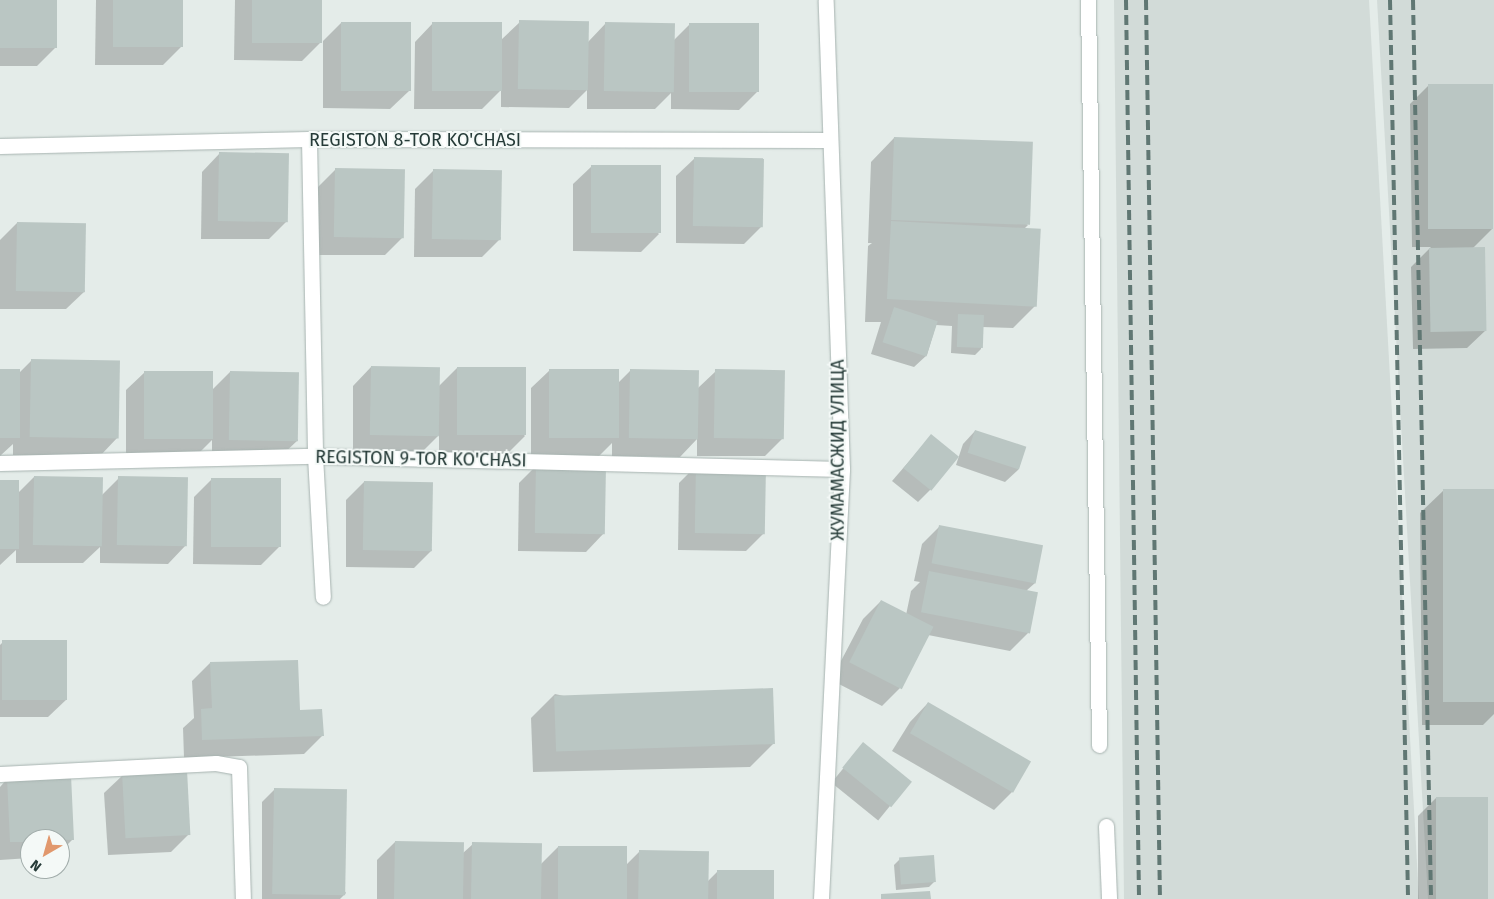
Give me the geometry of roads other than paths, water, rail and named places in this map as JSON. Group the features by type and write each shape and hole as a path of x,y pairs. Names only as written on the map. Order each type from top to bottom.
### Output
{"street":[{"name":"ЖУМАМАСЖИД УЛИЦА","path":"822,899 842,469 826,0"},
{"path":"1088,0 1099,746"},
{"name":"REGISTON 8-TOR KO'CHASI","path":"0,146 309,139 830,140"},
{"path":"309,139 315,456 323,597"},
{"name":"REGISTON 9-TOR KO'CHASI","path":"0,463 315,456 842,469"},
{"path":"0,774 216,763 239,767 244,899"},
{"path":"1106,826 1108,899"}],"railway":[{"path":"1126,0 1139,899"},
{"path":"1146,0 1160,899"},
{"path":"1390,0 1408,899"},
{"path":"1413,0 1431,899"}]}
